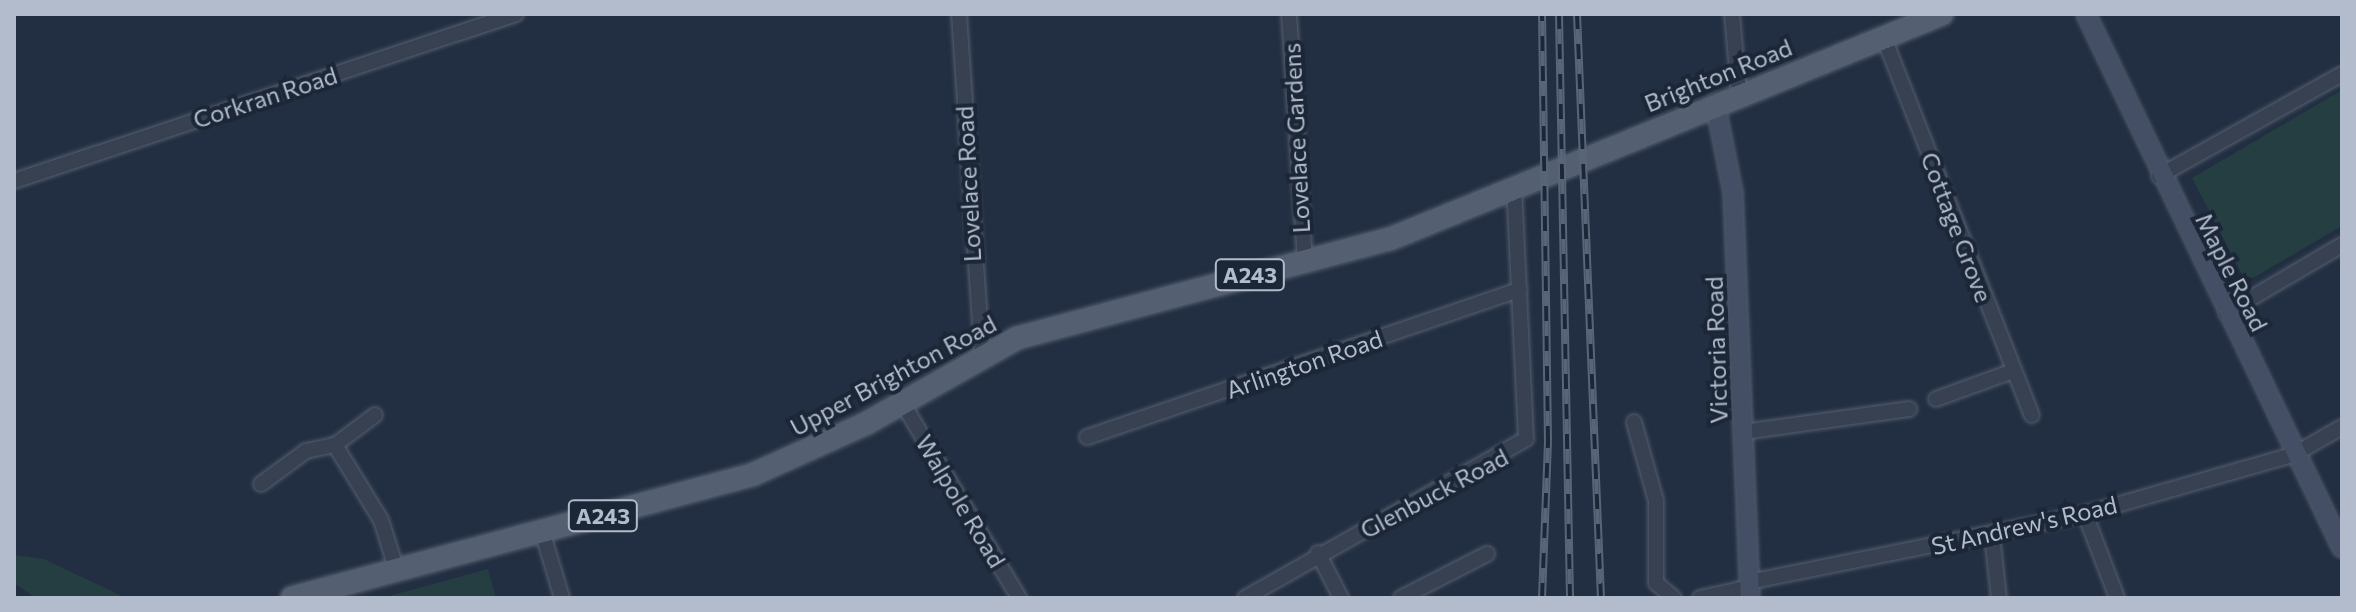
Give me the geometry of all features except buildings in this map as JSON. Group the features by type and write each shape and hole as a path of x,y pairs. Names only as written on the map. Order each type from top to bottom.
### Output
{"main road":[{"name":"Brighton Road","path":"1514,188 1739,92 1942,14"},
{"name":"Upper Brighton Road","path":"292,598 754,474 903,404 982,354 1051,326 1390,239 1514,188"}],"street":[{"name":"Corkran Road","path":"14,181 516,14"},
{"name":"Lovelace Road","path":"959,14 982,354"},
{"name":"Lovelace Gardens","path":"1289,14 1305,262"},
{"path":"1732,14 1739,92"},
{"name":"Maple Road","path":"2086,14 2159,176 2342,548"},
{"name":"Cottage Grove","path":"1884,38 2032,415"},
{"path":"2159,176 2342,74"},
{"name":"Victoria Road","path":"1715,103 1733,192 1750,589"},
{"name":"Glenbuck Road","path":"1245,598 1318,553 1526,439 1514,188"},
{"path":"2226,313 2342,245"},
{"name":"Arlington Road","path":"1087,437 1520,290"},
{"path":"1936,399 2013,371"},
{"name":"Walpole Road","path":"903,404 1019,598"},
{"path":"1743,432 1909,409"},
{"path":"261,484 306,451 335,445 375,415"},
{"path":"1634,422 1656,501 1656,583 1674,598"},
{"name":"St Andrew's Road","path":"1700,598 2085,514 2295,454 2342,427"},
{"path":"335,445 381,520 396,568"},
{"path":"2085,514 2117,598"},
{"path":"542,531 562,598"},
{"path":"1992,535 1999,598"},
{"path":"1318,553 1341,598"},
{"path":"1401,598 1467,572 1487,554"}],"green space":[{"path":"2342,90 2342,226 2246,282 2192,178"},
{"path":"14,555 44,559 126,598 36,598 14,583"},
{"path":"488,569 496,598 382,598"}],"railway":[{"path":"1542,14 1548,441 1542,598"},
{"path":"1559,14 1570,598"},
{"path":"1577,14 1601,598"}]}
